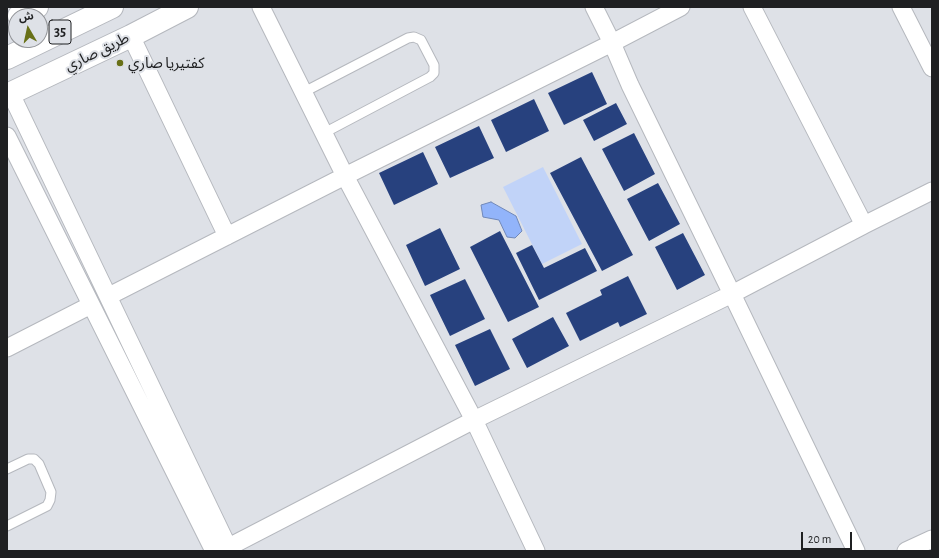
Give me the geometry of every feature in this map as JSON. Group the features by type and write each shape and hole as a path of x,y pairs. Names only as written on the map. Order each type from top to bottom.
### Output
{"main road":[{"name":"35","path":"7,58 112,7"},
{"name":"طريق صاري","path":"9,94 131,36 187,7"}],"street":[{"path":"261,7 345,176 474,420 536,551"},
{"path":"594,7 612,43 630,85 856,551"},
{"path":"109,296 681,7"},
{"path":"752,7 864,225"},
{"path":"901,7 932,68"},
{"path":"131,36 227,236"},
{"path":"9,94 109,296 223,550"},
{"path":"7,136 14,167 91,305 223,550"},
{"path":"223,550 474,420 732,294 932,191"},
{"path":"7,348 91,305"},
{"path":"906,551 932,539"}],"lane":[{"path":"304,92 408,38 414,37 421,40 434,65 434,73 430,77 324,133"},
{"path":"7,470 28,459 34,459 39,464 51,492 50,500 47,506 7,526"}],"shaded area":[{"path":"543,167 582,244 542,264 503,187"}],"water":[{"path":"491,202 516,216 522,231 515,238 507,237 499,220 483,217 481,205"}],"building":[{"path":"592,72 607,104 564,125 548,93"},
{"path":"534,99 549,131 506,152 491,120"},
{"path":"616,103 627,124 594,141 583,120"},
{"path":"479,126 494,158 450,178 435,147"},
{"path":"634,133 655,174 624,191 602,149"},
{"path":"423,152 438,184 394,205 379,173"},
{"path":"581,157 633,255 602,271 550,173"},
{"path":"658,183 680,224 649,241 627,199"},
{"path":"440,228 460,269 425,286 406,245"},
{"path":"500,231 539,307 508,322 470,247"},
{"path":"683,233 705,275 677,290 655,247"},
{"path":"532,245 544,268 585,248 597,271 539,300 516,253"},
{"path":"628,276 647,314 620,327 618,322 580,341 566,313 602,295 600,290"},
{"path":"465,279 485,319 450,336 430,295"},
{"path":"553,317 569,346 527,368 512,339"},
{"path":"490,329 510,369 475,386 455,345"}],"place":[{"name":"كفتيريا صاري","path":"120,63"}]}
